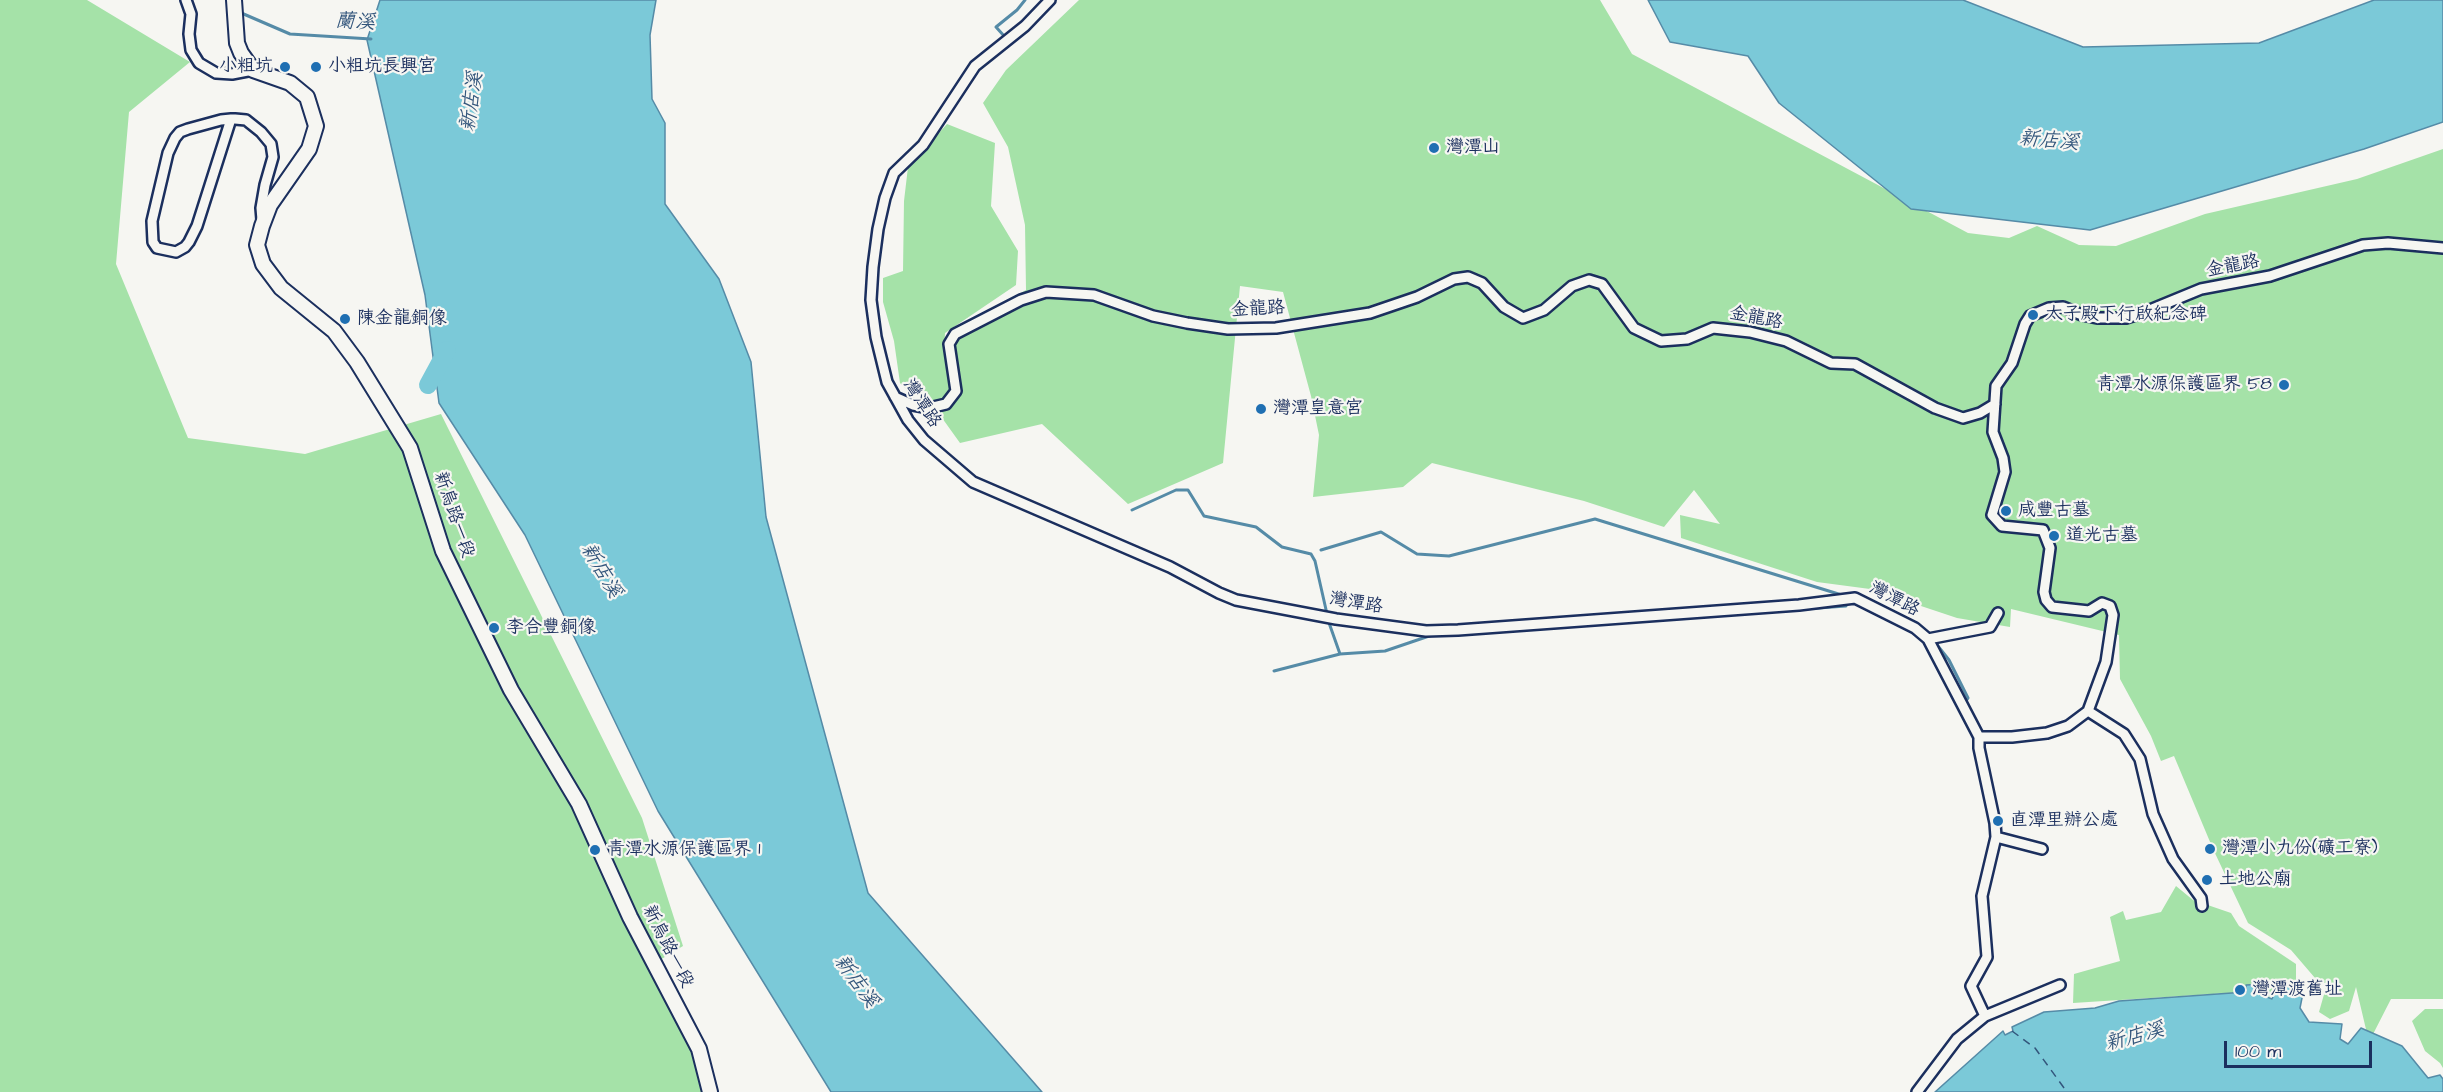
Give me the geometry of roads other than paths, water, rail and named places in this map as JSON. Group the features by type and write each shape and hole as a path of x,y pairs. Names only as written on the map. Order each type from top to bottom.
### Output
{"main road":[{"path":"234,0 237,43 253,70"},
{"name":"新烏路一段","path":"253,70 290,82 307,97 313,110 315,126 309,149 270,205 262,226 257,245 263,264 281,288 334,330 357,362 410,448 443,551 511,690 584,814 630,916 699,1049 710,1092"}],"street":[{"path":"186,0 191,14 189,34 191,50 199,63 216,73 232,74 253,70"},
{"name":"灣潭路","path":"1050,0 1025,26 975,66 923,145 894,173 891,182 878,229 871,300 876,337 887,382 924,440 973,482 1170,567 1219,593 1236,600 1336,619 1426,631 1492,629 1788,606 1855,598 1916,628 1928,639 1979,737 1979,748 1996,837 1982,896 1987,957 1971,986 1985,1016"},
{"path":"231,119 200,216 189,242 176,252 168,252 157,248 151,234 168,153 175,138 180,132 188,129 231,119 246,120 253,125 267,138 274,152 261,208 262,226"},
{"name":"金龍路","path":"895,397 913,405 929,408 946,405 956,392 949,344 955,334 1021,300 1046,292 1094,295 1153,316 1187,323 1228,329 1276,328 1370,313 1418,297 1454,279 1468,277 1482,283 1504,307 1523,318 1544,310 1572,286 1590,280 1602,284 1634,328 1661,341 1687,339 1713,328 1750,332 1786,341 1831,363 1856,364 1935,408 1963,418 1980,413 1995,404 1996,386 2012,363 2025,324 2030,316 2040,311 2063,307 2097,318 2126,318 2201,289 2270,276 2363,245 2388,243 2443,248"},
{"path":"1979,737 2012,737 2047,733 2068,726 2088,711 2106,662 2113,615 2110,606 2102,603 2089,611 2052,607 2046,600 2044,592 2050,548 2043,530 2002,526 1992,515 2005,472 2003,458 1993,432 1995,404"},
{"path":"1928,639 1990,627 1998,614"},
{"path":"2088,711 2124,734 2140,759 2153,814 2173,859 2201,898 2202,906"},
{"path":"1996,837 2042,849"},
{"path":"1917,1092 1957,1039 1985,1016 2060,985"}],"water":[{"name":"新店溪","path":"380,0 656,0 650,35 652,99 665,123 665,204 719,279 751,362 766,517 868,893 1042,1092 831,1092 658,811 525,535 439,403 425,295 367,40"},
{"name":"新店溪","path":"1648,0 1963,0 2083,47 2259,43 2374,0 2443,0 2443,122 2364,149 2090,230 1911,209 1779,103 1748,56 1670,42"},
{"name":"新店溪","path":"2290,983 2303,993 2300,1008 2309,1022 2342,1024 2340,1039 2348,1044 2361,1028 2402,1046 2428,1078 2440,1075 2443,1079 2443,1092 1935,1092 2003,1031 2005,1035 2013,1031 2012,1027 2044,1012 2095,1008 2119,1001 2246,992 2246,985 2265,984 2267,997 2272,999 2278,985"}],"waterway":[{"path":"1005,37 996,27 1017,10 1025,0"},
{"name":"蘭溪","path":"239,12 290,34 371,39"},
{"path":"428,385 447,350"},
{"path":"1132,510 1176,490 1188,490 1204,516 1256,527 1282,547 1311,554 1315,561 1327,614"},
{"path":"1321,550 1381,532 1417,554 1449,556 1595,519 1845,596"},
{"path":"1463,634 1846,606"},
{"path":"1328,620 1340,654"},
{"path":"1274,671 1340,654 1385,651 1435,634"},
{"path":"1934,641 1949,660 1968,698 1964,704"}],"place":[{"name":"小粗坑","path":"285,67"},
{"name":"小粗坑長興宮","path":"316,67"},
{"name":"灣潭山","path":"1434,148"},
{"name":"太子殿下行啟紀念碑","path":"2033,315"},
{"name":"陳金龍銅像","path":"345,319"},
{"name":"青潭水源保護區界 58","path":"2284,385"},
{"name":"灣潭皇意宮","path":"1261,409"},
{"name":"咸豐古墓","path":"2006,511"},
{"name":"道光古墓","path":"2054,536"},
{"name":"李合豐銅像","path":"494,628"},
{"name":"直潭里辦公處","path":"1998,821"},
{"name":"灣潭小九份(礦工寮)","path":"2210,849"},
{"name":"青潭水源保護區界 1","path":"595,850"},
{"name":"土地公廟","path":"2207,880"},
{"name":"灣潭渡舊址","path":"2240,990"}]}
